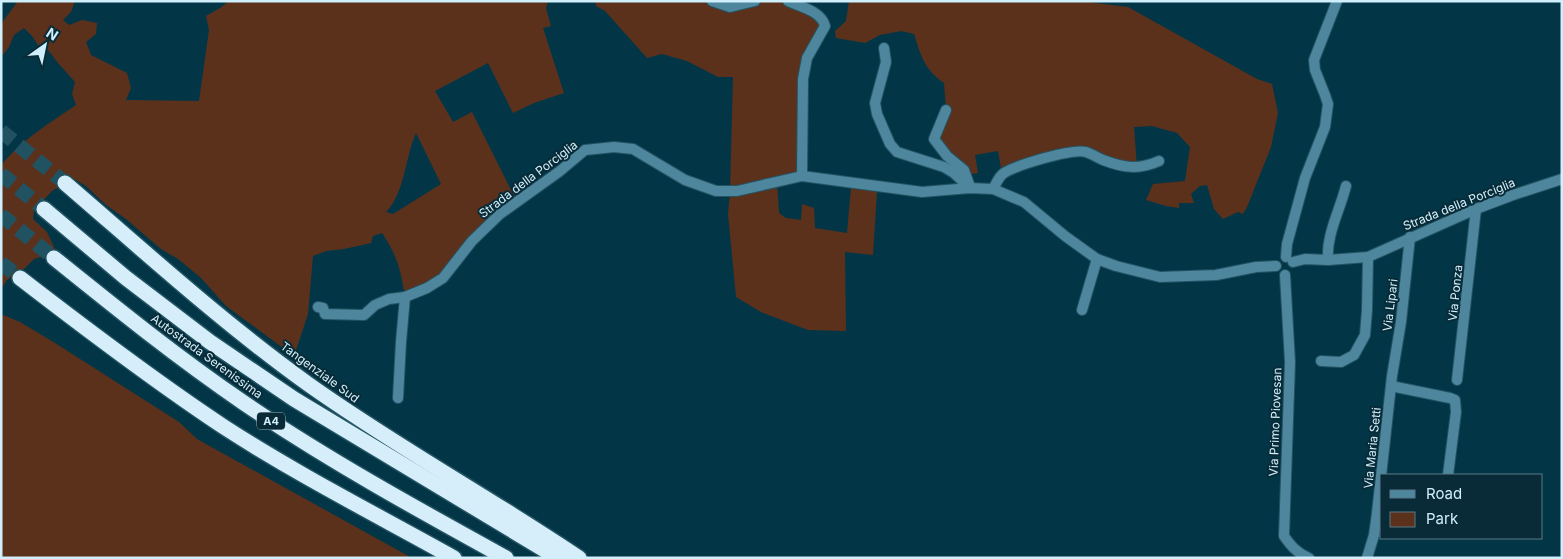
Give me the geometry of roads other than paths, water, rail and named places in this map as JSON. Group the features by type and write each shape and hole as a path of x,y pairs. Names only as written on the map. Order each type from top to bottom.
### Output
{"highway":[{"name":"Tangenziale Sud","path":"65,184 232,325 307,384 386,437 579,558"},
{"path":"44,209 126,278 224,351 294,399 558,558"},
{"name":"Autostrada Serenissima","path":"54,258 194,368 245,404 301,440 506,558"},
{"name":"A4","path":"20,278 108,345 225,427 284,464 454,558"}],"street":[{"path":"712,1 730,7 755,1"},
{"path":"788,1 816,14 823,20 825,26 807,58 803,79 802,176"},
{"path":"1290,259 1279,259 1276,266 1278,271 1285,275 1293,271 1294,266 1290,259 1287,244 1305,178 1325,127 1328,104 1314,70 1314,60 1337,1"},
{"path":"884,48 886,62 875,103 877,114 890,144 898,152 944,166 970,188"},
{"path":"946,110 934,139 947,156 964,170 970,188"},
{"name":"Strada della Porciglia","path":"318,307 323,308 324,314 364,315 375,305 389,299 405,297 427,288 443,278 472,241 500,214 586,150 614,147 633,150 685,180 716,191 737,191 802,176 922,192 970,188 994,189 1024,202 1065,236 1097,259 1116,266 1160,277 1216,275 1276,266"},
{"path":"994,189 1002,174 1022,165 1072,152 1085,152 1128,168 1146,166 1159,161"},
{"name":"Strada della Porciglia","path":"1290,259 1328,260 1368,257 1476,209 1562,179"},
{"path":"1328,260 1327,253 1333,226 1346,186"},
{"name":"Via Ponza","path":"1458,380 1476,209"},
{"name":"Via Lipari","path":"1392,381 1401,322 1410,238"},
{"path":"1321,361 1341,362 1354,355 1364,334 1367,310 1368,257"},
{"path":"1082,310 1097,259"},
{"name":"Via Primo Piovesan","path":"1285,275 1290,362 1284,536 1299,553 1309,558"},
{"path":"398,398 405,297"},
{"path":"1392,381 1455,400 1456,412 1448,474"},
{"name":"Via Maria Setti","path":"1383,474 1392,381"},
{"name":"Via Maria Setti","path":"1367,558 1379,515"},
{"name":"Via Maria Setti","path":"1374,535 1380,527"}],"tunnel":[{"path":"1,131 65,183"},
{"path":"1,174 44,209"},
{"path":"1,215 54,258"},
{"path":"1,263 20,278"}]}
